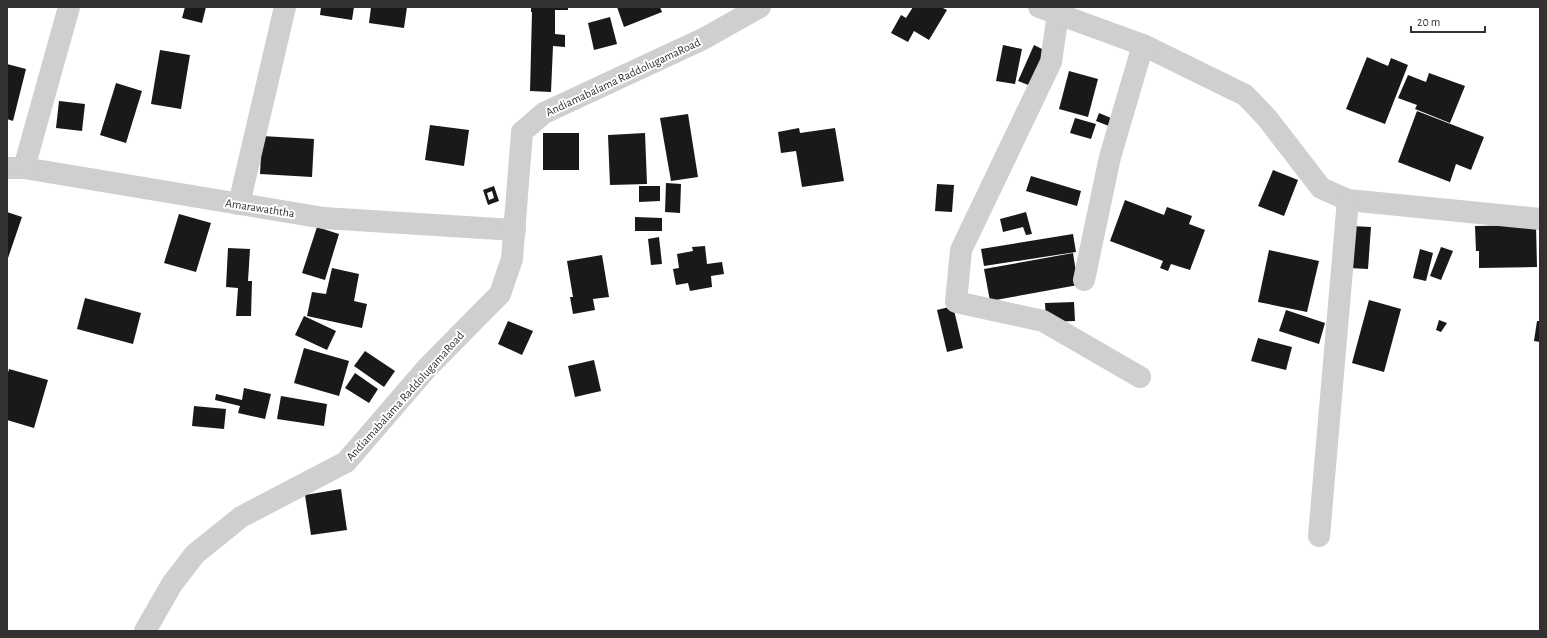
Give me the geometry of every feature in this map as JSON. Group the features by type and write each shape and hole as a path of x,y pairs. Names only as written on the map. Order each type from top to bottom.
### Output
{"street":[{"path":"16,168 69,7"},
{"path":"239,204 285,7"},
{"name":"Andiamabalama RaddolugamaRoad","path":"145,631 172,584 195,554 242,517 346,462 427,368 500,294 512,259 522,132 544,113 703,39 760,7"},
{"path":"1140,377 1043,322 956,302 961,250 1051,62 1048,11 1143,45 1245,95 1267,118 1321,188 1348,200 1540,219"},
{"path":"1084,280 1110,157 1143,45"},
{"name":"Amarawaththa","path":"16,168 324,218 515,230"},
{"path":"1319,536 1348,200"}],"building":[{"path":"185,7 206,7 202,23 182,18"},
{"path":"321,7 354,7 352,20 320,15"},
{"path":"371,7 407,7 404,28 369,23"},
{"path":"531,7 568,7 568,10 555,10 555,34 565,35 565,47 553,46 551,92 530,91"},
{"path":"617,7 660,7 662,12 624,27"},
{"path":"913,7 941,7 947,10 929,40 914,31 908,42 891,33 901,15 906,18"},
{"path":"610,17 617,44 594,50 588,23"},
{"path":"1003,45 1022,49 1015,84 996,81"},
{"path":"1034,45 1046,51 1031,86 1018,81"},
{"path":"160,50 190,55 181,109 151,104"},
{"path":"1367,57 1388,66 1391,58 1408,65 1385,124 1346,109"},
{"path":"7,64 26,69 13,121 7,119"},
{"path":"1069,71 1098,79 1088,117 1059,109"},
{"path":"1429,73 1465,86 1450,123 1415,109 1417,105 1398,98 1408,75 1426,82"},
{"path":"116,83 142,91 126,143 100,135"},
{"path":"59,101 85,104 82,131 56,128"},
{"path":"1417,111 1484,137 1471,170 1456,164 1450,182 1398,162"},
{"path":"1099,113 1111,118 1109,126 1096,121"},
{"path":"688,114 698,177 671,181 660,118"},
{"path":"1075,118 1096,124 1091,139 1070,133"},
{"path":"430,125 469,130 464,166 425,160"},
{"path":"799,128 800,133 835,128 844,181 802,187 796,151 781,153 778,132"},
{"path":"543,133 579,133 579,170 543,170"},
{"path":"645,133 647,184 610,185 608,135"},
{"path":"262,136 314,139 312,177 260,174"},
{"path":"1273,170 1298,180 1284,216 1258,206"},
{"path":"1031,176 1081,191 1077,206 1026,191"},
{"path":"666,183 681,184 680,213 665,212"},
{"path":"937,184 954,185 952,212 935,211"},
{"path":"494,186 499,201 488,205 483,190","holes":["492,191 494,198 489,200 487,193"]},
{"path":"639,186 660,186 660,201 639,202"},
{"path":"1125,200 1164,215 1167,207 1192,216 1189,224 1205,230 1190,270 1171,264 1168,271 1160,268 1163,261 1110,241"},
{"path":"7,212 22,217 7,261"},
{"path":"1026,212 1032,234 1026,235 1023,227 1003,232 1000,219"},
{"path":"179,214 211,223 196,272 164,263"},
{"path":"635,217 662,218 662,231 635,231"},
{"path":"1536,225 1537,267 1479,268 1479,251 1476,251 1475,226"},
{"path":"1352,226 1371,227 1368,269 1349,268"},
{"path":"317,227 339,234 325,280 302,273"},
{"path":"1073,234 1076,252 984,266 981,249"},
{"path":"659,237 662,264 651,265 648,239"},
{"path":"705,246 707,264 722,262 724,274 711,276 712,287 690,291 688,283 676,285 673,269 679,268 677,254 693,251 692,247"},
{"path":"1441,247 1453,251 1441,280 1430,276"},
{"path":"228,248 250,249 248,281 252,281 251,316 236,316 238,288 226,287"},
{"path":"1420,249 1433,253 1426,281 1413,278"},
{"path":"1269,250 1319,261 1307,312 1258,302"},
{"path":"1073,253 1078,285 990,301 984,269"},
{"path":"602,255 609,297 593,299 595,310 573,314 570,297 573,297 567,261"},
{"path":"332,268 359,274 354,301 367,304 362,328 307,316 312,292 326,294"},
{"path":"85,298 141,313 133,344 77,329"},
{"path":"1369,300 1401,309 1384,372 1352,363"},
{"path":"1074,302 1075,321 1046,322 1045,303"},
{"path":"953,306 963,348 947,352 937,310"},
{"path":"1286,310 1325,323 1319,344 1279,331"},
{"path":"304,316 336,331 327,350 295,335"},
{"path":"1439,320 1447,323 1441,332 1436,330"},
{"path":"508,321 533,331 522,355 498,344"},
{"path":"1537,321 1540,321 1540,342 1534,341"},
{"path":"1258,338 1292,347 1286,370 1251,361"},
{"path":"304,348 349,361 339,396 294,383"},
{"path":"365,351 395,371 384,387 354,366"},
{"path":"594,360 601,391 575,397 568,366"},
{"path":"9,369 48,380 34,428 7,420 7,376"},
{"path":"355,373 378,389 369,403 345,388"},
{"path":"244,388 271,394 265,419 238,413 240,406 215,400 216,394 242,400"},
{"path":"281,396 327,404 324,426 277,419"},
{"path":"194,406 226,409 224,429 192,426"},
{"path":"341,489 347,530 311,535 305,495"}]}
